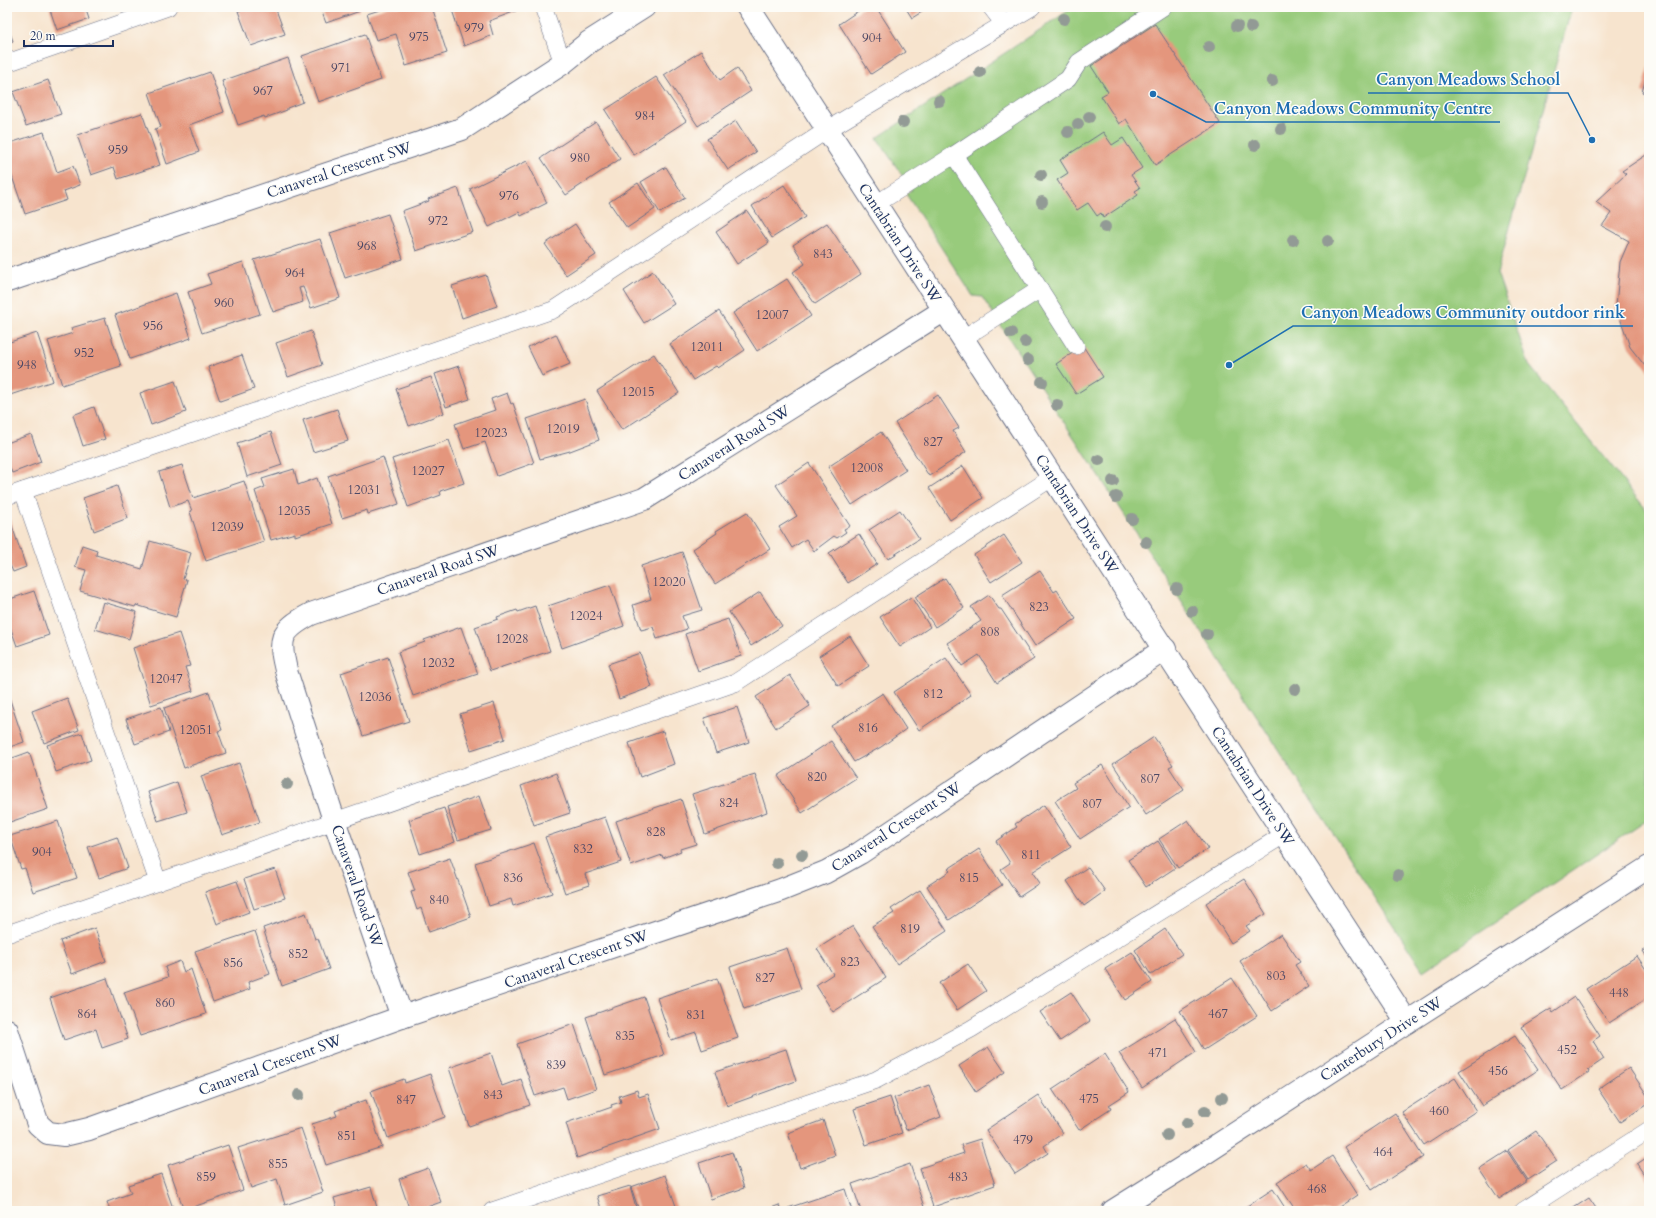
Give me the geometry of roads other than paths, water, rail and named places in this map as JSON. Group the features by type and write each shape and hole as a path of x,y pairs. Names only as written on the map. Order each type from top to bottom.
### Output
{"street":[{"name":"Canaveral Crescent SW","path":"7,281 462,129 563,63 589,42 644,7"},
{"name":"Cantabrian Drive SW","path":"748,7 876,204 943,311 1053,477 1407,1022"},
{"name":"Canaveral Road SW","path":"402,1017 334,820 283,656 284,634 292,624 311,614 644,499 943,311"},
{"name":"Canaveral Crescent SW","path":"7,1030 30,1104 38,1124 48,1133 64,1135 89,1129 402,1017 781,890 826,872 860,853 1165,649"},
{"name":"Canterbury Drive SW","path":"1113,1211 1200,1157 1649,867"}],"lane":[{"path":"7,63 150,10 168,7"},
{"path":"544,7 563,63"},
{"path":"991,7 1004,24"},
{"path":"7,496 553,310 827,130 1032,7"},
{"path":"876,204 954,155 1068,79 1079,62 1163,7"},
{"path":"954,155 1076,346"},
{"path":"962,339 1040,289"},
{"path":"7,934 735,682 1053,477"},
{"path":"23,491 158,882"},
{"path":"492,1211 876,1080 971,1029 1285,834"},
{"path":"1523,1211 1649,1130"}],"place":[{"name":"Canyon Meadows Community Centre","path":"1153,94"},
{"name":"Canyon Meadows School","path":"1592,140"},
{"name":"Canyon Meadows Community outdoor rink","path":"1229,365"}]}
